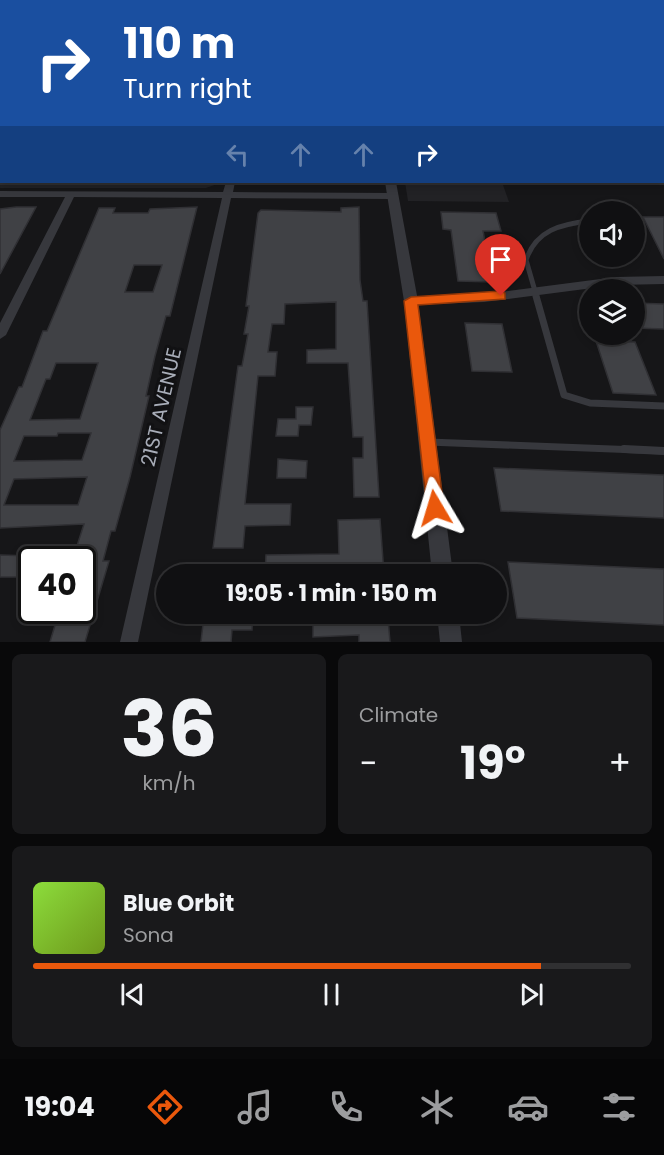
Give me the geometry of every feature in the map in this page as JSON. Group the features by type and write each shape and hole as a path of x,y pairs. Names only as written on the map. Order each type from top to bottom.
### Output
{"street":[{"path":"0,194 71,194 229,188 391,189 411,301 442,564"},
{"name":"21ST AVENUE","path":"129,642 229,188"},
{"path":"0,335 71,194"},
{"path":"411,301 484,298 616,281 664,280"},
{"path":"449,624 451,642"}],"lane":[{"path":"579,223 556,227 539,235 529,246 526,260 564,395 590,403 664,406"},
{"path":"428,442 664,451"}],"shaded area":[{"path":"0,183 220,183 206,188 0,188"},
{"path":"405,183 502,183 509,202 408,201"}],"building":[{"path":"36,207 0,274 0,209"},
{"path":"197,207 170,316 166,316 155,356 146,396 149,396 130,477 115,531 111,531 103,561 109,561 96,605 96,546 77,546 84,524 0,528 0,430 19,387 22,387 43,331 47,331 99,208 115,208 113,213 148,213 150,209","holes":["134,265 162,265 153,292 125,292","56,363 98,363 80,419 30,420 46,379 50,379","58,433 91,433 82,460 14,461 24,436 57,436","87,477 78,505 4,505 14,479"]},
{"path":"359,207 360,280 363,301 367,301 379,497 354,497 353,458 363,458 363,437 353,437 348,363 307,363 307,350 336,349 336,302 285,304 284,324 272,324 268,352 277,352 275,376 258,376 245,504 291,504 290,525 245,526 243,548 213,548 238,366 242,366 248,334 244,334 249,306 246,306 258,213 261,210 341,212 341,208"},
{"path":"441,212 496,213 501,231 483,231 493,282 458,281 451,230 443,229"},
{"path":"645,217 664,217 664,259 645,221"},
{"path":"645,303 664,304 664,329 645,328"},
{"path":"465,323 502,324 512,372 472,371"},
{"path":"597,345 636,345 656,395 613,393"},
{"path":"296,407 313,407 311,425 299,425 298,436 276,436 278,419 296,419"},
{"path":"278,459 307,461 306,478 277,478"},
{"path":"494,468 664,475 664,518 501,511"},
{"path":"380,519 383,564 266,564 266,555 339,554 338,520"},
{"path":"0,555 18,556 18,577 0,577"},
{"path":"508,562 664,569 664,625 517,618"},
{"path":"55,624 90,624 85,642 50,642"},
{"path":"203,624 252,624 252,630 232,630 231,642 201,642"},
{"path":"313,624 388,624 390,642 359,642 359,635 313,637"}],"route":[{"path":"435,508 411,301 501,296"}]}
